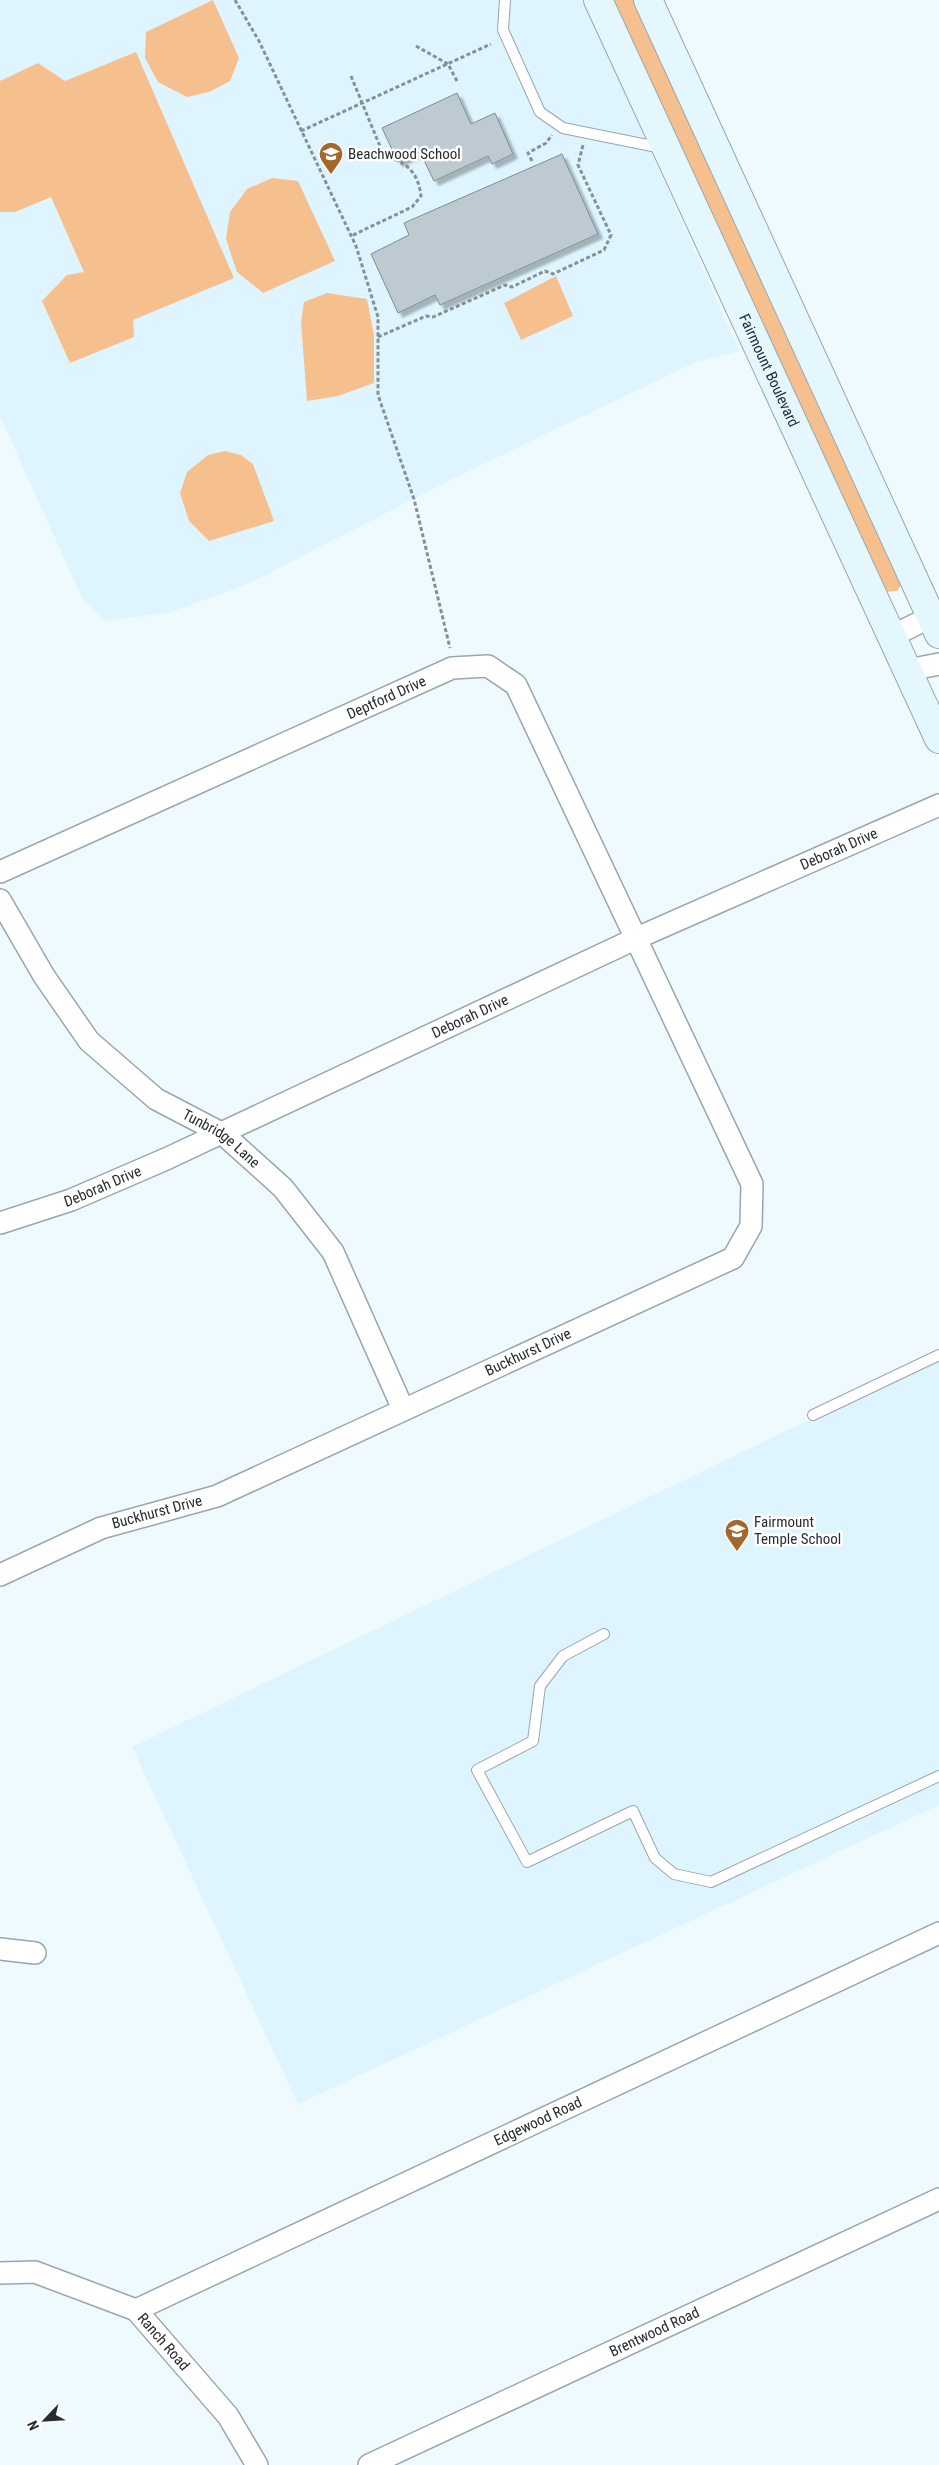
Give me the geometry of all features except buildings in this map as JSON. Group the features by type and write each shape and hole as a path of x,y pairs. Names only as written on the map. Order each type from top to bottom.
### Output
{"main road":[{"name":"Fairmount Boulevard","path":"598,0 939,739"},
{"path":"648,0 936,621"}],"street":[{"path":"892,636 936,621"},
{"path":"908,670 939,664"},
{"name":"Deptford Drive","path":"0,872 452,668 488,666 516,685 637,938"},
{"name":"Deborah Drive","path":"0,1222 71,1200 223,1134 637,938 939,805"},
{"name":"Tunbridge Lane","path":"0,900 44,976 89,1041 156,1099 223,1134 283,1188 333,1252 403,1409"},
{"name":"Buckhurst Drive","path":"0,1575 100,1528 217,1496 733,1258 751,1226 752,1184 637,938"},
{"name":"Edgewood Road","path":"136,2310 939,1933"},
{"path":"0,1948 35,1953"},
{"name":"Brentwood Road","path":"369,2465 939,2199"},
{"name":"Ranch Road","path":"0,2273 35,2272 136,2310 228,2416 257,2465"}],"lane":[{"path":"506,0 503,30 540,112 563,128 666,149"},
{"path":"813,1415 939,1354"},
{"path":"604,1634 563,1656 540,1686 534,1741 477,1770 527,1862 633,1811 655,1858 674,1874 711,1882 939,1776"}],"path":[{"path":"235,0 259,41 351,236 378,317 378,395 414,499 450,648"},
{"path":"301,131 491,44"},
{"path":"416,46 448,64 458,83"},
{"path":"351,76 384,156 398,159 411,168 419,182 421,196 412,207 351,236"},
{"path":"532,161 528,153 546,143 552,134"},
{"path":"378,337 426,316 433,317 505,285 512,287 546,271 553,274 604,250 611,235 578,164 584,143"}],"shaded area":[{"name":"Beachwood School","path":"0,0 584,0 739,351 696,362 454,478 246,585 170,612 105,621 83,600 0,416"},
{"path":"213,0 239,58 230,81 209,92 187,97 158,82 145,58 146,32"},
{"path":"607,0 638,0 903,582 897,591 884,592"},
{"path":"136,52 234,278 133,320 134,337 70,363 42,301 67,275 84,272 51,197 15,212 0,212 0,81 38,63 65,81"},
{"path":"272,178 298,181 335,261 263,293 237,272 226,239 230,212 247,189"},
{"path":"556,276 573,316 521,340 504,303"},
{"path":"327,293 367,299 374,335 374,383 338,396 307,401 301,322 304,302"},
{"path":"225,451 241,455 253,464 274,521 209,541 189,521 180,493 187,472 208,455"},
{"name":"Fairmount Temple School","path":"939,1357 939,1805 298,2104 132,1747"}],"place":[{"name":"Beachwood School","path":"331,175"},
{"name":"Fairmount Temple School","path":"737,1552"}]}
